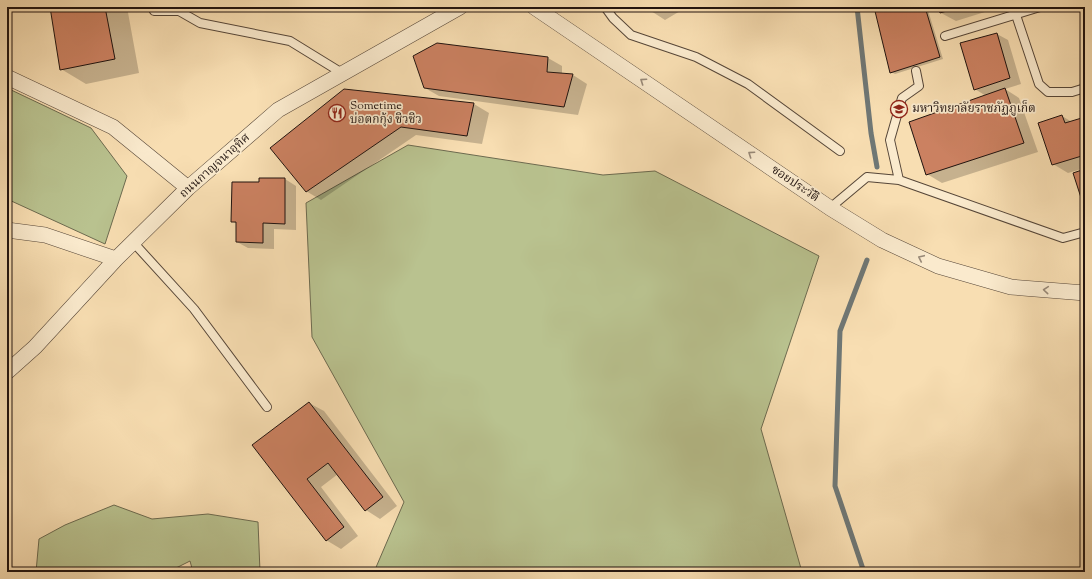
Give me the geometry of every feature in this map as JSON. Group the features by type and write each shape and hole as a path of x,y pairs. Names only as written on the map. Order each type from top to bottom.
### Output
{"street":[{"name":"ถนนกาญจนาอุทิศ","path":"7,372 35,347 116,259 188,188 278,110 460,7"},
{"name":"ซอยประวัติ","path":"534,7 830,208 882,240 938,266 1011,286 1085,294"},
{"path":"7,76 113,127 188,188"},
{"path":"7,230 45,235 116,259"}],"lane":[{"path":"152,7 154,11 180,9 200,23 290,41 342,73"},
{"path":"605,7 613,18 631,34 696,57 748,84 840,151"},
{"path":"945,36 1040,7"},
{"path":"1016,15 1039,84 1048,92 1072,92 1085,88"},
{"path":"899,180 890,140 902,98 919,86 916,71"},
{"path":"830,208 867,177 899,180 1063,238 1085,232"},
{"path":"133,242 194,309 267,407"}],"green space":[{"path":"7,88 91,128 127,176 105,244 7,199"},
{"path":"408,145 603,175 655,171 819,256 761,429 802,572 374,572 404,502 312,337 306,203"},
{"path":"114,505 152,519 208,514 258,522 260,572 193,572 190,561 168,572 36,572 39,539 65,525"}],"building":[{"path":"50,7 105,7 115,59 60,70"},
{"path":"874,7 925,7 940,57 890,73"},
{"path":"938,7 960,7 940,13"},
{"path":"997,33 1010,78 974,90 960,43"},
{"path":"437,43 548,57 547,72 573,74 564,107 424,88 413,56"},
{"path":"1005,88 1024,143 926,175 909,122"},
{"path":"344,89 474,103 467,136 401,127 306,192 270,148"},
{"path":"1062,115 1065,123 1085,117 1085,155 1052,165 1038,123"},
{"path":"1085,169 1085,210 1073,173"},
{"path":"259,178 285,178 285,224 263,223 263,243 236,242 236,222 231,222 232,182 259,182"},
{"path":"309,402 383,497 365,511 328,463 307,479 344,527 326,541 252,445"}],"waterway":[{"path":"857,7 871,133 877,167"},
{"path":"864,572 835,486 840,331 867,260"}],"place":[{"name":"มหาวิทยาลัยราชภัฏภูเก็ต","path":"899,109"},
{"name":"Sometime บ่อตกกุ้ง ชิวชิว","path":"337,113"}]}
